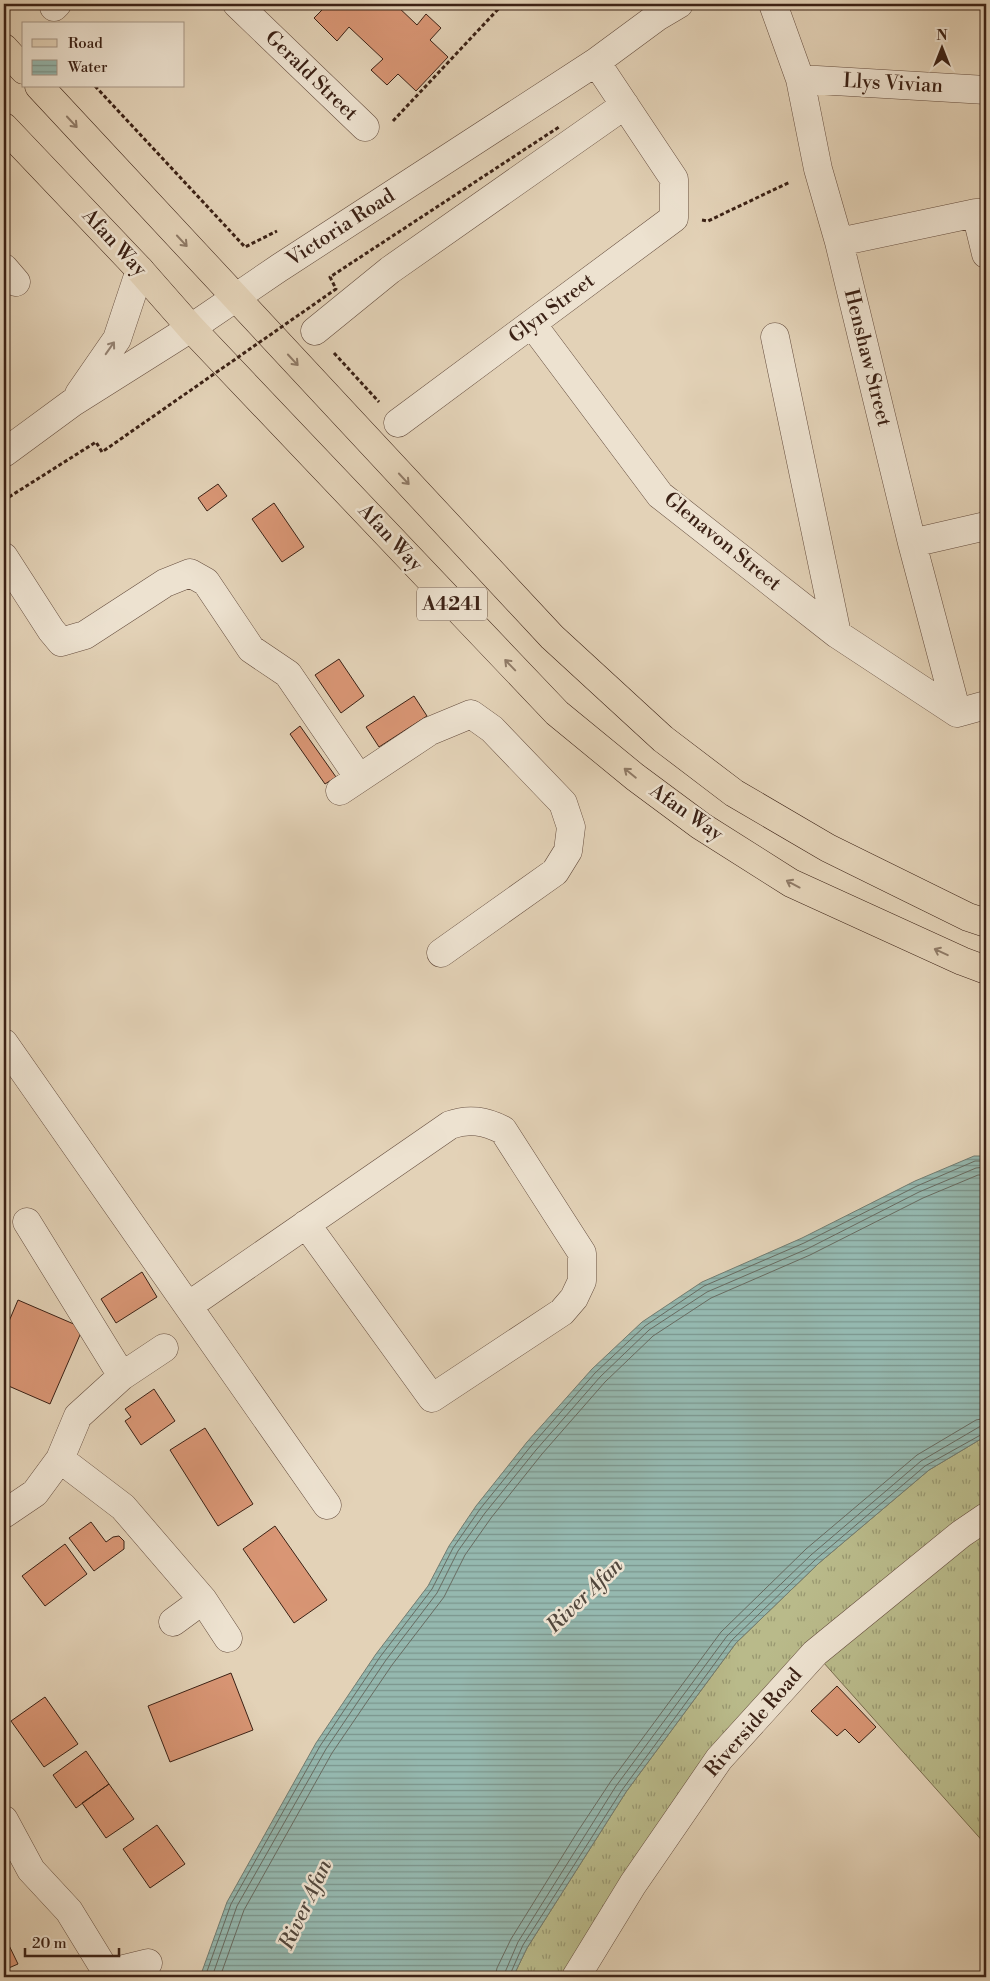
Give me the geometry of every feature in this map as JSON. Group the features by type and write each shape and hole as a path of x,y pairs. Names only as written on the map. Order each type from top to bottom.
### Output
{"main road":[{"path":"4,48 22,68"},
{"name":"A4241","path":"41,88 234,298 552,637 662,739 734,793 828,848 968,917 986,923"},
{"name":"Afan Way","path":"4,127 140,270 191,328 557,713 634,777 701,826 791,883 962,961 986,970"}],"street":[{"name":"Gerald Street","path":"237,4 365,127"},
{"name":"Victoria Road","path":"4,453 72,403 191,328 596,62 657,17 679,4"},
{"name":"Henshaw Street","path":"773,4 800,79 818,169 840,242 912,543 958,713"},
{"path":"596,62 674,179 674,218"},
{"name":"Llys Vivian","path":"800,79 986,90"},
{"path":"315,331 390,270 625,105"},
{"path":"840,242 981,213 986,254"},
{"name":"Glyn Street","path":"398,423 674,218"},
{"path":"72,403 117,339 140,270"},
{"name":"Glenavon Street","path":"532,324 660,494 836,634 958,713"},
{"path":"775,336 836,634"},
{"path":"912,543 986,526"},
{"path":"4,557 51,630 61,642 86,635 165,584 190,573 206,582 251,649 288,674 349,785 430,731 471,714 492,729 563,803 571,827 568,851 555,872 441,953"},
{"path":"958,713 986,706"},
{"path":"4,1043 327,1505"},
{"path":"188,1306 306,1224 450,1125 462,1121 476,1121 503,1130 582,1253 582,1281 574,1298 562,1312 432,1398 306,1224"},
{"path":"27,1222 122,1376"},
{"path":"4,1514 35,1493 60,1459 78,1416 122,1376 164,1348"},
{"path":"60,1459 123,1507 203,1600 228,1638"},
{"name":"Riverside Road","path":"576,1977 633,1884 719,1759 815,1653 961,1534 986,1517"},
{"path":"173,1622 203,1600"},
{"path":"4,1820 31,1870 68,1911 107,1975 148,1963"}],"path":[{"path":"365,127 376,138 504,4"},
{"path":"97,88 245,247 280,229"},
{"path":"4,500 96,442 102,452 336,289 330,277 559,127"},
{"path":"674,218 708,221 818,169"}],"green space":[{"path":"986,1436 986,1845 815,1653 719,1759 576,1977 513,1977 527,1948 626,1792 736,1643 819,1563 929,1470"}],"water":[{"name":"River Afan","path":"974,1156 986,1156 986,1436 929,1470 819,1563 736,1643 626,1792 527,1948 513,1977 200,1977 227,1902 316,1743 376,1654 428,1586 449,1546 476,1506 527,1442 592,1369 642,1322 702,1282 802,1238 915,1181"}],"building":[{"path":"328,4 395,4 417,25 426,14 441,28 430,40 448,57 416,91 398,74 387,85 371,70 383,59 349,27 337,41 314,18"},
{"path":"218,484 227,496 207,511 198,498"},
{"path":"274,503 304,547 282,562 252,519"},
{"path":"339,659 364,696 341,713 315,675"},
{"path":"414,696 427,716 379,747 366,727"},
{"path":"300,726 336,777 325,784 290,734"},
{"path":"142,1272 157,1297 116,1323 101,1299"},
{"path":"18,1300 83,1328 50,1404 4,1384 4,1333"},
{"path":"154,1389 175,1421 141,1445 125,1421 131,1417 125,1409"},
{"path":"205,1428 253,1504 218,1526 170,1450"},
{"path":"91,1522 106,1542 113,1537 119,1536 124,1541 124,1549 94,1571 69,1538"},
{"path":"275,1526 327,1600 294,1623 243,1549"},
{"path":"65,1544 87,1574 45,1606 22,1576"},
{"path":"231,1673 253,1730 170,1762 148,1706"},
{"path":"837,1686 876,1727 859,1743 845,1729 837,1736 811,1711"},
{"path":"45,1697 78,1744 44,1767 11,1721"},
{"path":"86,1751 109,1784 76,1808 53,1775"},
{"path":"109,1784 134,1819 106,1838 82,1803"},
{"path":"157,1825 185,1864 150,1888 123,1849"},
{"path":"4,1935 18,1964 4,1970"}]}
